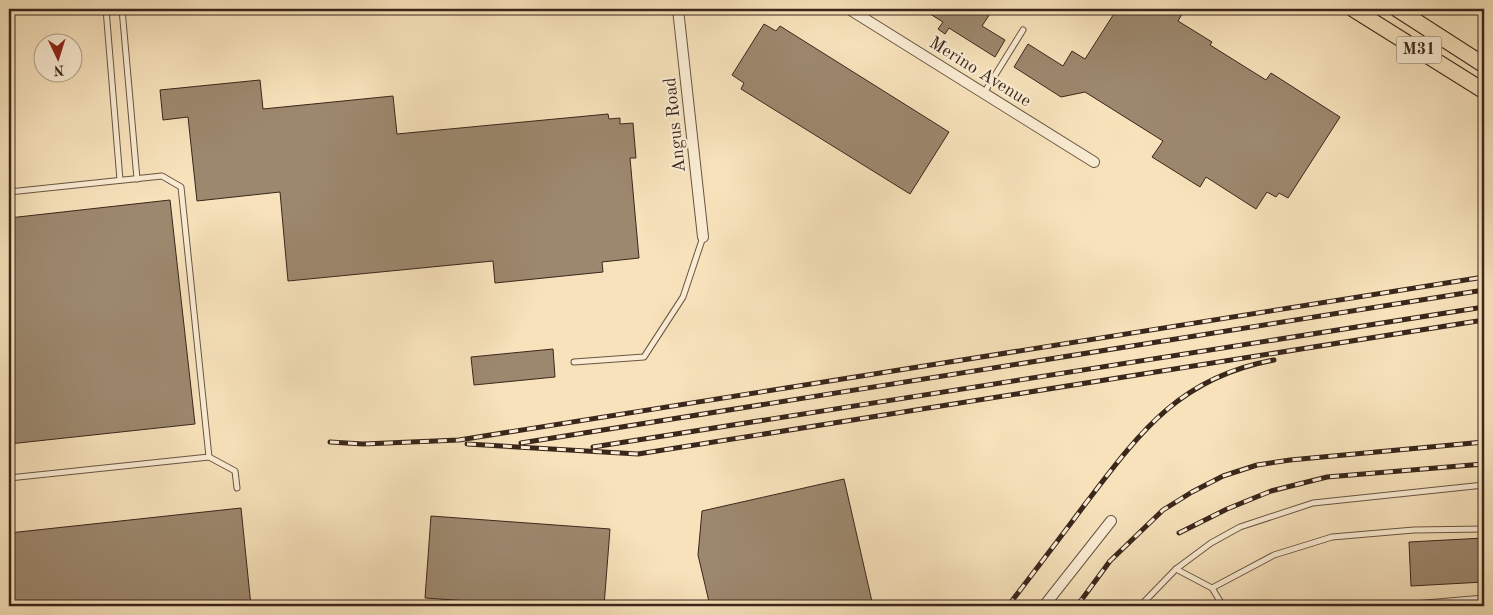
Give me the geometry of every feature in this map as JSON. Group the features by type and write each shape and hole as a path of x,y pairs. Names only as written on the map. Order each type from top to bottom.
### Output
{"main road":[{"name":"M31","path":"1353,9 1484,92"},
{"name":"M31","path":"1397,9 1484,65"}],"street":[{"name":"Angus Road","path":"678,9 703,237"},
{"name":"Merino Avenue","path":"849,9 1094,162"},
{"path":"1044,606 1111,521"}],"lane":[{"path":"106,9 120,180"},
{"path":"122,9 137,179"},
{"path":"984,93 1023,30"},
{"path":"9,192 162,176 181,188 208,457"},
{"path":"574,362 644,356 683,297 703,237"},
{"path":"9,478 208,457 235,471 237,488"},
{"path":"1141,606 1176,569 1211,543 1240,527 1314,503 1484,485"},
{"path":"1212,588 1274,555 1332,537 1414,530 1484,529"},
{"path":"1176,569 1212,588 1224,606"},
{"path":"1391,606 1484,598"}],"building":[{"path":"922,9 993,9 982,26 1005,40 995,57 949,28 945,34 938,29 943,22"},
{"path":"1117,9 1185,9 1178,21 1212,42 1210,45 1266,80 1271,73 1340,117 1288,198 1279,193 1276,197 1267,192 1256,209 1206,177 1200,187 1152,157 1163,141 1085,92 1061,97 1014,67 1028,44 1063,66 1072,51 1085,59"},
{"path":"764,24 776,31 780,26 949,132 910,194 741,89 744,83 732,75"},
{"path":"260,80 263,109 393,96 397,134 608,114 609,119 620,118 620,124 633,123 636,158 630,158 639,258 602,262 603,272 495,283 493,261 288,281 280,192 197,201 188,117 163,120 160,90"},
{"path":"170,200 195,424 9,444 9,218"},
{"path":"553,349 555,377 474,385 471,357"},
{"path":"844,479 873,606 710,606 698,555 702,511"},
{"path":"241,508 251,606 9,606 9,533"},
{"path":"431,516 610,529 604,606 540,606 425,598"},
{"path":"1484,538 1484,582 1411,586 1409,542"}],"railway":[{"path":"330,442 363,444 459,440 1484,277"},
{"path":"521,443 1484,290"},
{"path":"593,447 1484,307"},
{"path":"467,444 638,454 1484,320"},
{"path":"1008,606 1125,453 1165,411 1187,394 1213,380 1241,368 1274,360"},
{"path":"1077,606 1110,561 1163,510 1223,476 1257,465 1290,460 1484,442"},
{"path":"1179,533 1227,509 1271,491 1327,477 1484,464"}]}
